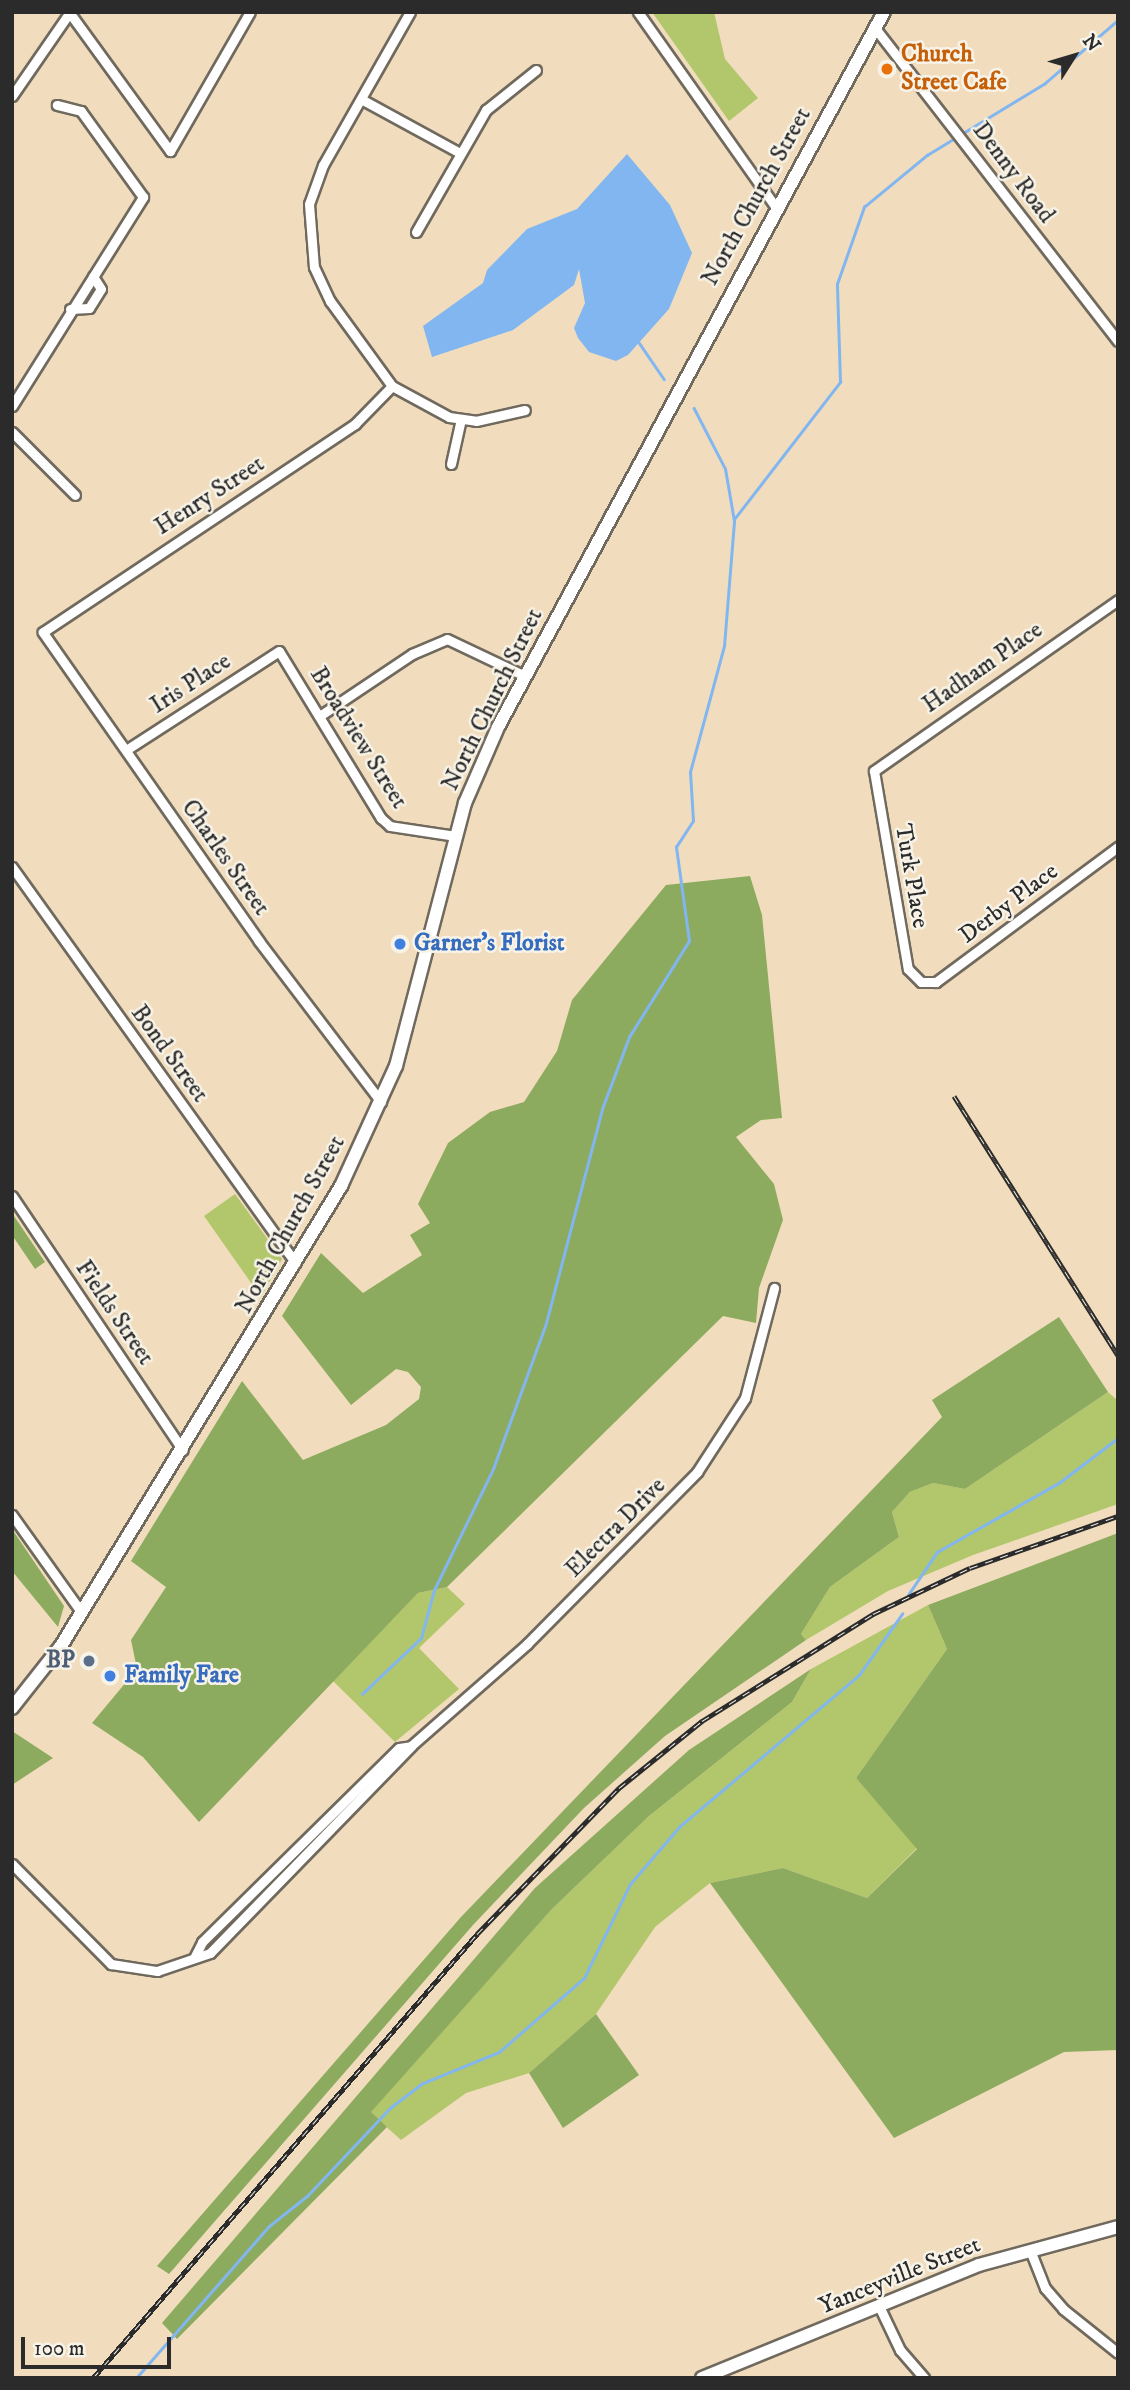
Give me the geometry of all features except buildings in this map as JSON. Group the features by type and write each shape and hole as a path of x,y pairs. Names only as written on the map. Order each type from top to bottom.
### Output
{"main road":[{"name":"North Church Street","path":"12,1708 82,1613 183,1450 296,1263 381,1102 456,836 525,676 774,205 884,12"},
{"name":"Yanceyville Street","path":"702,2378 879,2306 1030,2250 1118,2227"}],"street":[{"path":"12,96 70,12 170,151 250,12"},
{"path":"410,12 323,165 309,204 308,238 330,301 392,386 460,419 525,410"},
{"path":"638,12 774,205"},
{"name":"Denny Road","path":"876,28 1118,341"},
{"path":"416,232 486,110 536,69"},
{"path":"361,99 460,153"},
{"path":"12,406 70,309 143,197 81,111 57,105"},
{"path":"70,309 89,308 101,289 93,276"},
{"name":"Henry Street","path":"43,632 355,424 392,386"},
{"path":"451,464 460,419"},
{"path":"12,432 75,495"},
{"name":"Hadham Place","path":"874,771 1118,600"},
{"name":"Charles Street","path":"43,632 381,1102"},
{"path":"321,715 412,654 447,639 525,676"},
{"name":"Iris Place","path":"126,750 279,651"},
{"name":"Broadview Street","path":"279,651 390,826 456,836"},
{"name":"Turk Place","path":"874,771 908,969 921,982"},
{"name":"Derby Place","path":"921,982 936,982 1118,847"},
{"name":"Bond Street","path":"12,867 296,1263"},
{"name":"Fields Street","path":"12,1196 183,1450"},
{"name":"Electra Drive","path":"12,1864 111,1964 157,1971 195,1956 226,1937 411,1746 536,1635 713,1453 751,1383 774,1288"},
{"path":"12,1515 82,1613"},
{"path":"1030,2250 1045,2288 1063,2309 1118,2353"},
{"path":"879,2306 900,2350 923,2378"}],"green space":[{"path":"652,12 714,12 725,59 758,98 729,121"},
{"path":"750,876 762,915 782,1118 761,1120 736,1137 774,1184 783,1220 759,1288 756,1323 723,1316 447,1587 418,1593 199,1822 143,1757 92,1723 137,1669 131,1640 166,1587 131,1561 242,1381 303,1460 386,1425 419,1399 421,1387 408,1372 396,1369 351,1405 282,1316 321,1253 363,1293 422,1255 410,1235 430,1223 418,1204 448,1143 490,1112 524,1102 557,1051 572,1000 666,885"},
{"path":"235,1194 282,1259 261,1297 204,1216"},
{"path":"12,1213 45,1262 35,1269 12,1235"},
{"path":"1059,1317 1108,1392 965,1489 933,1483 910,1492 892,1512 899,1537 830,1587 801,1634 806,1640 665,1736 584,1808 473,1925 169,2274 157,2266 461,1917 942,1417 932,1400"},
{"path":"1108,1392 1118,1401 1118,1504 973,1555 888,1591 806,1640 801,1634 830,1587 899,1537 892,1512 910,1492 933,1483 965,1489"},
{"path":"12,1529 64,1606 58,1627 12,1571"},
{"path":"1118,1533 1118,2050 1064,2052 894,2138 710,1883 783,1868 867,1898 917,1849 856,1778 947,1649 928,1605"},
{"path":"447,1587 465,1604 419,1648 459,1689 395,1742 333,1681 418,1593"},
{"path":"928,1605 947,1649 856,1778 917,1848 867,1898 783,1868 710,1883 655,1927 596,2014 529,2073 466,2093 401,2140 370,2112 552,1909 649,1816 792,1702 811,1669"},
{"path":"811,1669 792,1702 649,1816 552,1909 371,2112 387,2127 177,2339 162,2323 535,1888 689,1750"},
{"path":"12,1731 53,1758 12,1785"},
{"path":"596,2014 639,2075 563,2128 529,2073"}],"water":[{"path":"627,154 670,205 692,253 669,309 628,355 616,361 589,352 578,338 574,328 585,303 579,269 574,285 513,330 432,357 423,326 483,283 487,270 527,229 577,209"}],"waterway":[{"path":"735,518 840,382 837,284 864,207 927,155 1044,84 1118,20"},
{"path":"638,341 664,379"},
{"path":"362,1694 421,1638 434,1590 493,1469 546,1323 602,1109 629,1037 689,941 676,847 693,821 690,772 724,646 734,521 725,469 694,409"},
{"path":"908,1595 937,1552 1060,1482 1118,1438"},
{"path":"136,2378 268,2227 307,2196 391,2107 421,2084 499,2052 584,1978 630,1884 679,1827 859,1675 902,1614"}],"railway":[{"path":"954,1096 1118,1355"},
{"path":"93,2378 477,1934 619,1788 702,1721 873,1614 970,1568 1118,1516"}],"place":[{"name":"Church Street Cafe","path":"887,69"},
{"name":"Garner's Florist","path":"400,944"},
{"name":"BP","path":"89,1661"},
{"name":"Family Fare","path":"110,1676"}]}
